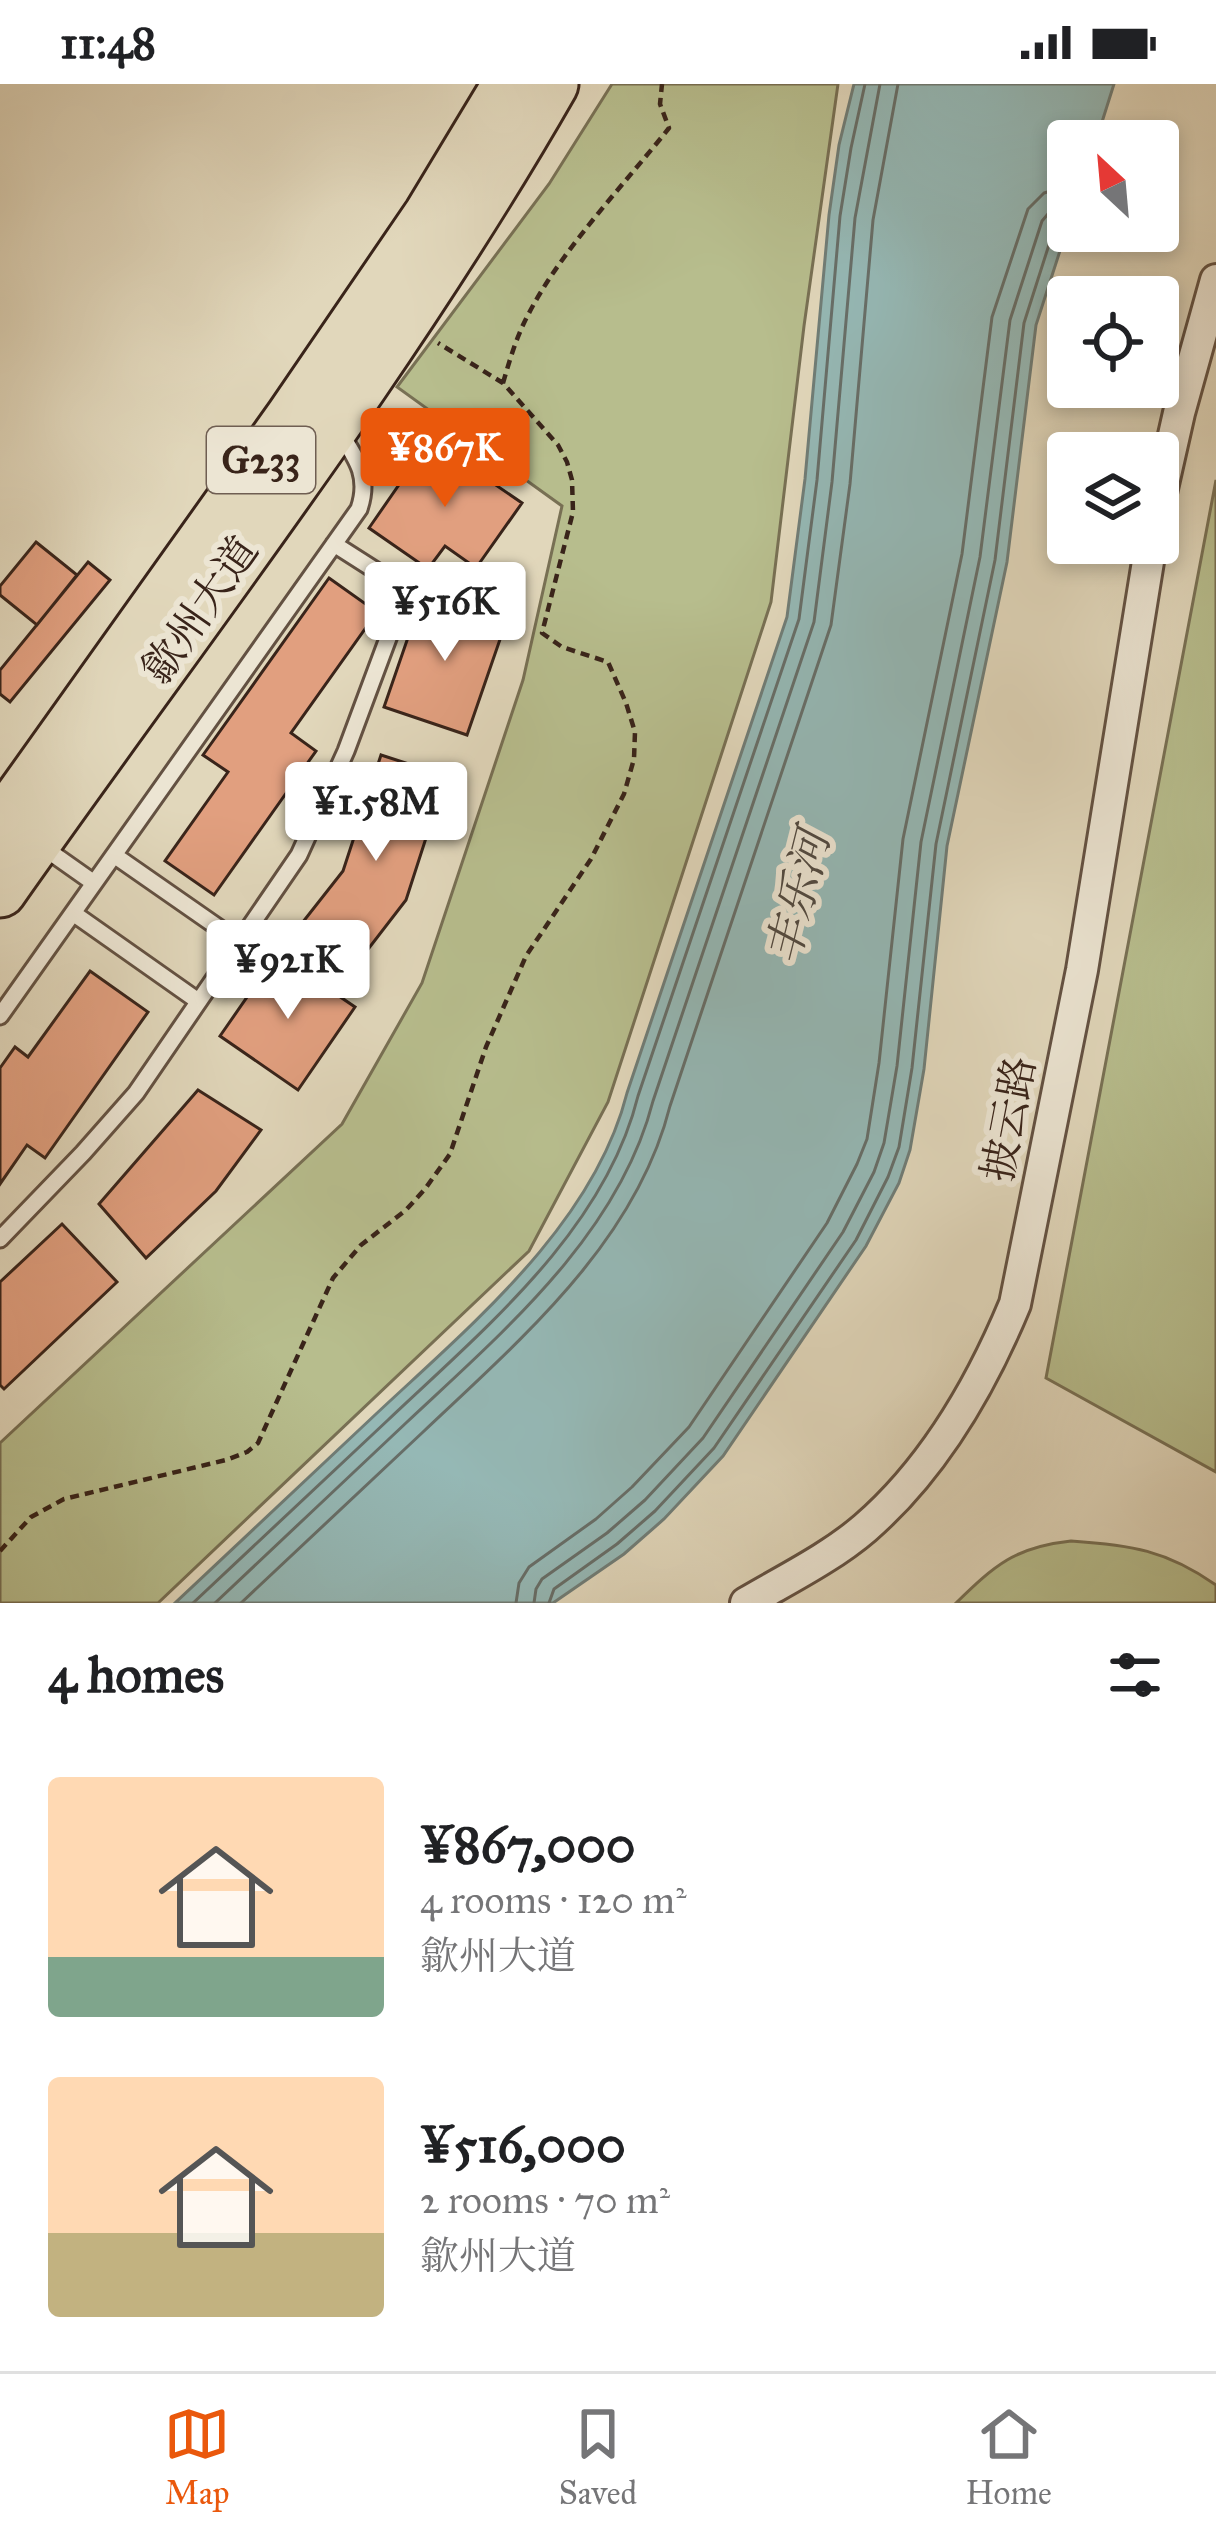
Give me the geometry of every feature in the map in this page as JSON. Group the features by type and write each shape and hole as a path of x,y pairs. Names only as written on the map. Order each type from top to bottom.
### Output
{"highway":[{"name":"歙州大道","path":"0,891 11,822 368,307 509,84"},
{"name":"歙州大道","path":"11,822 333,422 462,235 552,84"}],"street":[{"path":"1175,432 1216,280"},
{"name":"披云路","path":"746,1603 862,1530 891,1502 963,1408 1015,1304 1082,970 1148,564"}],"lane":[{"path":"0,1016 359,509 365,482 358,460 333,422"},
{"path":"0,1240 136,1093 298,854 354,731 406,590 334,544"},
{"path":"11,822 94,883"},
{"path":"114,855 239,942"},
{"path":"73,914 198,1001"}],"path":[{"path":"503,383 528,314 554,272 669,128 660,104 662,84"},
{"path":"0,1550 31,1517 64,1499 226,1460 259,1443 333,1278 361,1246 406,1210 450,1154 486,1047 526,956 591,859 624,794 634,760 634,732 608,662 562,647 542,633 573,512 572,480 558,445 503,383 402,322"}],"green space":[{"path":"612,84 838,84 771,602 608,1102 529,1251 158,1603 0,1603 0,1443 342,1124 422,983 523,680 562,506 397,387 549,184"},
{"path":"1216,480 1216,1472 1046,1378"},
{"path":"1071,1541 1130,1547 1164,1557 1216,1585 1216,1603 956,1603 1007,1560"}],"water":[{"name":"丰乐河","path":"854,84 1114,84 1103,120 1047,120 1047,252 1060,252 1052,276 1047,276 1036,325 1007,562 947,846 924,1069 910,1150 899,1183 866,1246 723,1456 624,1554 553,1603 175,1603 451,1345 525,1269 587,1186 611,1141 787,617 839,145"}],"building":[{"path":"430,440 522,503 476,568 445,546 428,569 369,528"},
{"path":"36,542 77,575 37,625 0,595 0,586"},
{"path":"88,562 110,580 10,702 0,694 0,670"},
{"path":"329,578 377,612 291,733 316,751 214,895 165,861 228,772 203,755"},
{"path":"423,594 506,622 467,735 384,707"},
{"path":"381,755 446,776 406,900 349,974 295,932 343,871"},
{"path":"277,954 355,1007 298,1090 220,1036"},
{"path":"90,971 148,1012 45,1158 27,1145 0,1184 0,1068 15,1047 28,1057"},
{"path":"198,1090 261,1130 216,1191 146,1258 99,1204"},
{"path":"62,1224 117,1282 4,1389 0,1385 0,1282"}]}
